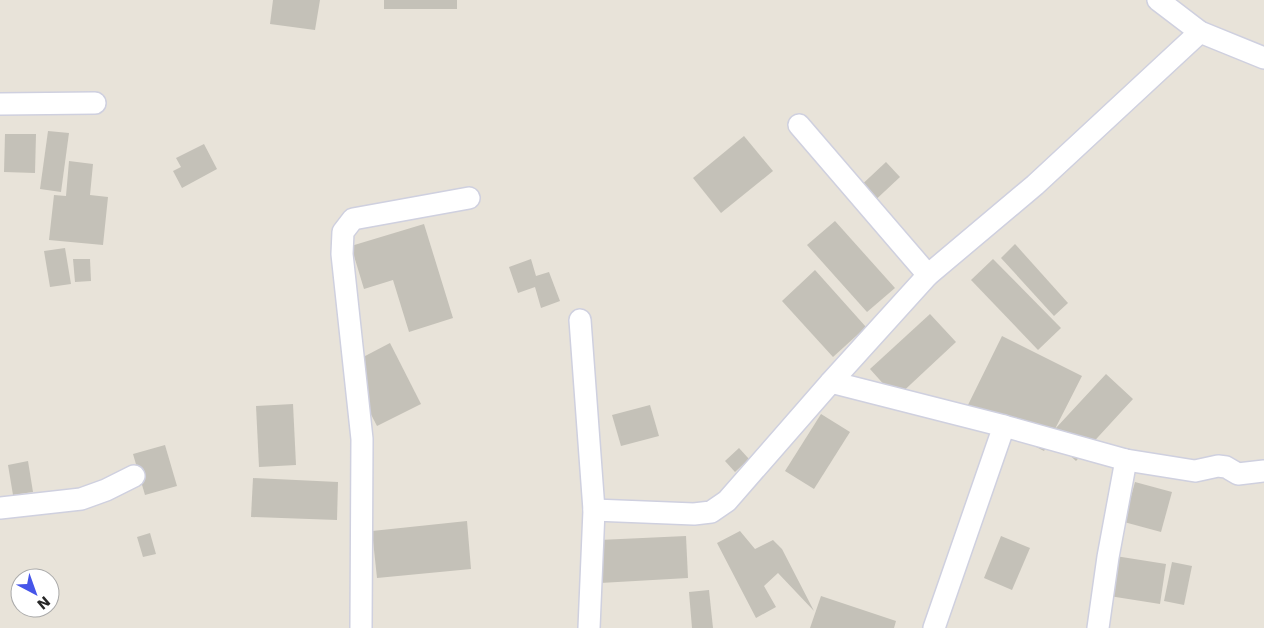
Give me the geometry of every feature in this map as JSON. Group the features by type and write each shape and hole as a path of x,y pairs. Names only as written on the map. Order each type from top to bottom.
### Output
{"street":[{"path":"1158,0 1200,32 1264,58"},
{"path":"594,510 694,514 712,512 728,502 831,382 928,276 1035,185 1200,32"},
{"path":"0,104 96,103"},
{"path":"798,125 928,276"},
{"path":"361,628 362,439 342,254 343,232 353,219 469,198"},
{"path":"580,320 594,510 589,628"},
{"path":"831,382 1004,426 1126,460 1195,471 1218,466 1226,467 1238,474 1264,471"},
{"path":"934,628 1004,426"},
{"path":"1098,628 1108,557 1126,460"},
{"path":"0,508 81,499 106,490 134,476"}],"building":[{"path":"273,0 320,0 315,30 270,24"},
{"path":"384,0 457,0 457,9 384,9"},
{"path":"48,131 69,133 61,192 40,189"},
{"path":"5,134 36,134 35,173 4,172"},
{"path":"744,136 773,171 721,213 693,178"},
{"path":"204,144 217,169 182,188 173,171 181,167 176,158"},
{"path":"69,161 93,164 90,195 108,197 103,245 49,240 54,195 66,196"},
{"path":"886,162 900,177 869,206 855,191"},
{"path":"835,221 895,288 867,312 807,245"},
{"path":"424,224 453,318 409,332 393,280 364,289 351,246"},
{"path":"1015,244 1068,303 1054,316 1001,258"},
{"path":"65,248 71,284 50,287 44,251"},
{"path":"73,259 90,259 91,281 75,282"},
{"path":"531,259 536,276 549,272 560,301 541,308 535,287 518,293 509,267"},
{"path":"993,259 1061,328 1038,350 971,280"},
{"path":"815,270 866,327 833,357 782,301"},
{"path":"930,314 956,342 896,398 870,369"},
{"path":"1002,336 1082,376 1055,429 1106,374 1133,399 1076,461 1051,438 1044,451 965,411"},
{"path":"390,343 421,404 377,426 346,366"},
{"path":"293,404 296,465 259,467 256,406"},
{"path":"650,405 659,436 621,446 612,415"},
{"path":"821,414 850,432 814,489 785,471"},
{"path":"165,445 177,486 145,495 133,454"},
{"path":"739,448 749,459 735,472 725,461"},
{"path":"28,461 33,492 13,495 8,465"},
{"path":"253,478 338,482 337,520 251,517"},
{"path":"1135,482 1172,492 1161,532 1124,522"},
{"path":"467,521 471,569 377,578 372,531"},
{"path":"740,531 755,549 773,540 782,549 814,611 778,573 764,586 776,607 756,618 717,543"},
{"path":"150,533 156,554 143,557 137,537"},
{"path":"686,536 688,578 600,583 599,540"},
{"path":"1001,536 1030,548 1012,590 984,578"},
{"path":"1109,555 1166,564 1160,604 1103,595"},
{"path":"1172,562 1192,566 1184,605 1164,601"},
{"path":"709,590 713,628 692,628 689,592"},
{"path":"821,596 896,621 894,628 810,628"}]}
